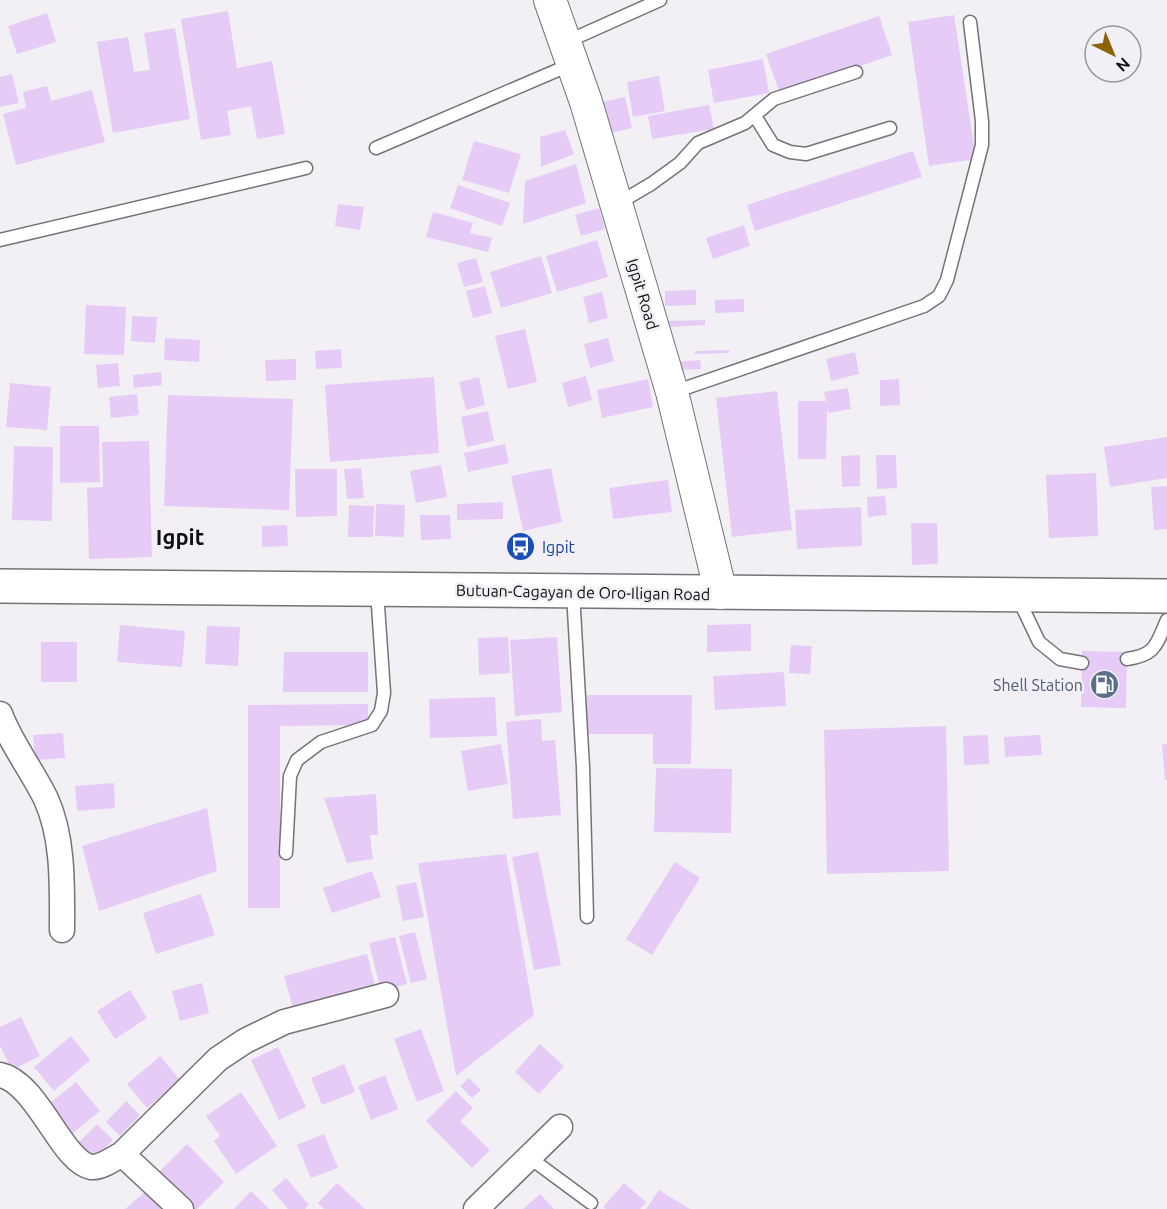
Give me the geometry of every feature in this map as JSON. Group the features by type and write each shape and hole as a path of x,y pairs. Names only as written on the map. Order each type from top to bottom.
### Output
{"highway":[{"name":"Butuan-Cagayan de Oro-Iligan Road","path":"0,586 1167,596"}],"street":[{"name":"Igpit Road","path":"550,0 616,204 672,392 721,593"},
{"path":"0,714 47,802 57,831 62,887 62,930"},
{"path":"0,1075 10,1077 21,1086 70,1151 81,1162 92,1167 103,1165 122,1154 218,1059 245,1041 284,1022 386,995"},
{"path":"490,1205 560,1127"},
{"path":"122,1154 181,1209"}],"lane":[{"path":"376,148 569,53 660,0"},
{"path":"672,392 924,306 939,296 947,280 982,145 982,121 970,22"},
{"path":"616,204 651,184 680,163 698,143 745,123 774,99 856,72"},
{"path":"755,116 773,145 790,152 806,154 890,128"},
{"path":"0,240 306,168"},
{"path":"286,853 290,776 297,760 321,742 372,725 381,711 384,693 376,590"},
{"path":"573,592 583,767 587,917"},
{"path":"1017,595 1039,642 1060,659 1082,663"},
{"path":"1127,659 1144,657 1152,650 1167,620"},
{"path":"530,1158 591,1203"}],"building":[{"path":"228,11 237,68 272,61 285,134 257,139 251,106 227,111 231,135 201,140 181,19"},
{"path":"47,13 56,42 17,54 8,26"},
{"path":"954,15 976,159 929,166 908,22"},
{"path":"879,16 892,55 780,94 766,54"},
{"path":"175,28 190,119 113,133 97,42 128,37 134,72 150,70 144,33"},
{"path":"763,59 769,93 714,103 708,70"},
{"path":"12,74 19,103 0,107 0,77"},
{"path":"659,76 665,111 633,117 627,82"},
{"path":"47,86 51,101 92,90 105,142 16,165 3,114 26,108 23,92"},
{"path":"625,97 632,128 604,135 597,103"},
{"path":"709,105 714,129 652,139 648,116"},
{"path":"565,130 574,154 541,167 540,137"},
{"path":"474,141 521,154 509,193 462,180"},
{"path":"913,151 922,177 755,231 747,205"},
{"path":"576,164 586,203 523,224 525,181"},
{"path":"458,185 510,203 502,226 450,208"},
{"path":"338,204 364,207 360,230 335,226"},
{"path":"599,208 605,229 581,236 575,215"},
{"path":"433,212 473,223 470,233 492,238 488,252 426,237"},
{"path":"744,225 750,246 713,259 706,238"},
{"path":"597,240 608,277 557,292 546,256"},
{"path":"541,256 552,293 501,308 490,272"},
{"path":"476,258 483,282 464,287 457,263"},
{"path":"485,286 492,313 473,318 466,291"},
{"path":"696,290 696,305 665,306 665,291"},
{"path":"602,292 608,318 589,323 583,297"},
{"path":"744,299 744,312 715,313 715,300"},
{"path":"86,305 126,307 124,355 84,354"},
{"path":"132,316 157,317 155,343 131,341"},
{"path":"705,320 705,325 667,327 666,321"},
{"path":"525,329 537,382 508,389 495,336"},
{"path":"165,338 200,340 199,362 164,360"},
{"path":"608,338 614,361 590,368 584,344"},
{"path":"341,349 342,368 316,369 315,351"},
{"path":"729,350 729,353 695,354 695,351"},
{"path":"855,352 859,374 831,381 826,359"},
{"path":"296,359 296,380 266,381 265,360"},
{"path":"700,360 701,369 676,370 676,362"},
{"path":"118,363 120,386 98,388 96,365"},
{"path":"161,372 162,385 134,388 133,375"},
{"path":"586,376 592,400 568,407 562,383"},
{"path":"434,377 439,453 330,462 325,385"},
{"path":"479,377 485,405 466,410 459,382"},
{"path":"648,379 653,407 602,418 597,390"},
{"path":"899,379 900,405 880,406 880,380"},
{"path":"10,383 51,387 47,430 6,427"},
{"path":"848,388 851,409 828,413 827,407 826,459 798,459 798,401 826,401 824,392"},
{"path":"777,391 792,530 732,537 716,398"},
{"path":"137,394 139,415 111,418 109,397"},
{"path":"168,395 293,399 289,510 164,506"},
{"path":"488,411 494,441 467,447 461,417"},
{"path":"60,426 99,426 100,482 60,483"},
{"path":"1167,437 1167,478 1110,487 1104,447"},
{"path":"149,441 152,557 89,559 87,488 103,487 102,442"},
{"path":"505,444 509,463 468,472 464,453"},
{"path":"14,446 53,447 52,521 12,520"},
{"path":"860,455 860,486 842,487 841,456"},
{"path":"876,455 896,455 897,488 877,489"},
{"path":"441,465 447,497 416,503 410,471"},
{"path":"361,468 364,498 347,499 344,469"},
{"path":"551,468 562,522 523,531 511,476"},
{"path":"295,469 337,469 337,516 296,517"},
{"path":"1096,473 1098,536 1049,538 1046,475"},
{"path":"668,480 672,512 613,519 609,488"},
{"path":"1167,486 1167,529 1154,530 1151,487"},
{"path":"885,496 887,515 868,517 867,497"},
{"path":"503,502 503,519 457,520 457,504"},
{"path":"376,504 405,505 404,537 375,536"},
{"path":"349,505 374,506 373,537 348,537"},
{"path":"861,507 862,546 797,549 795,510"},
{"path":"420,515 450,515 451,539 421,540"},
{"path":"911,523 937,523 938,564 912,565"},
{"path":"287,525 288,546 262,547 262,526"},
{"path":"751,624 751,651 707,652 707,625"},
{"path":"120,625 185,631 182,667 117,662"},
{"path":"207,626 240,627 238,666 205,664"},
{"path":"508,637 510,673 479,675 478,638"},
{"path":"557,637 562,712 515,716 510,640"},
{"path":"41,642 77,642 77,682 41,682"},
{"path":"791,645 812,646 810,674 789,673"},
{"name":"Shell Station","path":"1082,651 1127,652 1126,708 1081,707"},
{"path":"284,652 368,652 368,692 283,692"},
{"path":"784,672 786,706 715,710 713,676"},
{"path":"587,695 692,695 691,764 653,764 653,734 587,734"},
{"path":"495,697 497,736 430,738 429,699"},
{"path":"368,704 368,725 280,726 280,908 248,908 248,705"},
{"path":"541,719 542,741 555,740 561,815 513,819 506,722"},
{"path":"946,726 949,871 827,874 824,730"},
{"path":"63,733 65,758 35,760 33,735"},
{"path":"988,735 989,764 964,765 963,736"},
{"path":"1040,735 1042,755 1005,757 1004,737"},
{"path":"501,744 508,784 468,791 461,751"},
{"path":"1162,744 1167,744 1167,780 1165,780"},
{"path":"656,768 732,769 731,833 654,832"},
{"path":"114,783 115,808 77,811 75,786"},
{"path":"376,794 378,835 370,835 373,859 347,863 324,798"},
{"path":"207,808 217,871 99,911 82,846"},
{"path":"538,852 561,965 534,970 512,857"},
{"path":"506,854 534,1015 456,1076 418,863"},
{"path":"675,862 700,878 652,955 626,939"},
{"path":"372,871 381,897 332,913 323,888"},
{"path":"416,882 424,917 403,921 396,886"},
{"path":"201,894 215,935 156,954 143,913"},
{"path":"415,932 427,979 411,983 399,936"},
{"path":"395,937 407,984 381,991 369,943"},
{"path":"367,954 376,989 293,1008 284,976"},
{"path":"202,983 209,1013 180,1021 172,991"},
{"path":"130,990 147,1018 115,1039 97,1011"},
{"path":"21,1017 40,1056 12,1070 0,1046 0,1027"},
{"path":"421,1029 444,1091 417,1102 394,1039"},
{"path":"71,1036 90,1060 54,1091 34,1067"},
{"path":"540,1044 564,1066 539,1094 515,1072"},
{"path":"278,1047 306,1107 279,1120 251,1060"},
{"path":"160,1056 180,1080 147,1108 127,1084"},
{"path":"344,1064 355,1092 322,1105 311,1078"},
{"path":"385,1075 398,1109 371,1120 358,1086"},
{"path":"469,1078 481,1090 472,1098 460,1086"},
{"path":"76,1082 100,1111 68,1137 44,1108"},
{"path":"456,1091 473,1108 460,1121 490,1150 472,1168 426,1121"},
{"path":"241,1092 277,1146 236,1174 214,1141 220,1136 206,1116"},
{"path":"126,1101 140,1115 120,1136 106,1122"},
{"path":"97,1124 113,1140 91,1162 75,1146"},
{"path":"324,1134 338,1168 311,1178 297,1145"},
{"path":"187,1144 224,1182 197,1209 184,1209 153,1178"},
{"path":"286,1178 309,1205 305,1209 288,1209 272,1190"},
{"path":"337,1183 365,1209 324,1209 318,1203"},
{"path":"624,1183 646,1202 640,1209 606,1209 603,1207"},
{"path":"659,1190 690,1209 646,1209"},
{"path":"146,1191 161,1209 125,1209"},
{"path":"251,1191 269,1209 234,1209"},
{"path":"540,1194 554,1209 523,1209"}],"place":[{"name":"Igpit","path":"521,547"},
{"name":"Shell Station","path":"1104,685"}],"district":[{"name":"Igpit","path":"180,537"}]}
